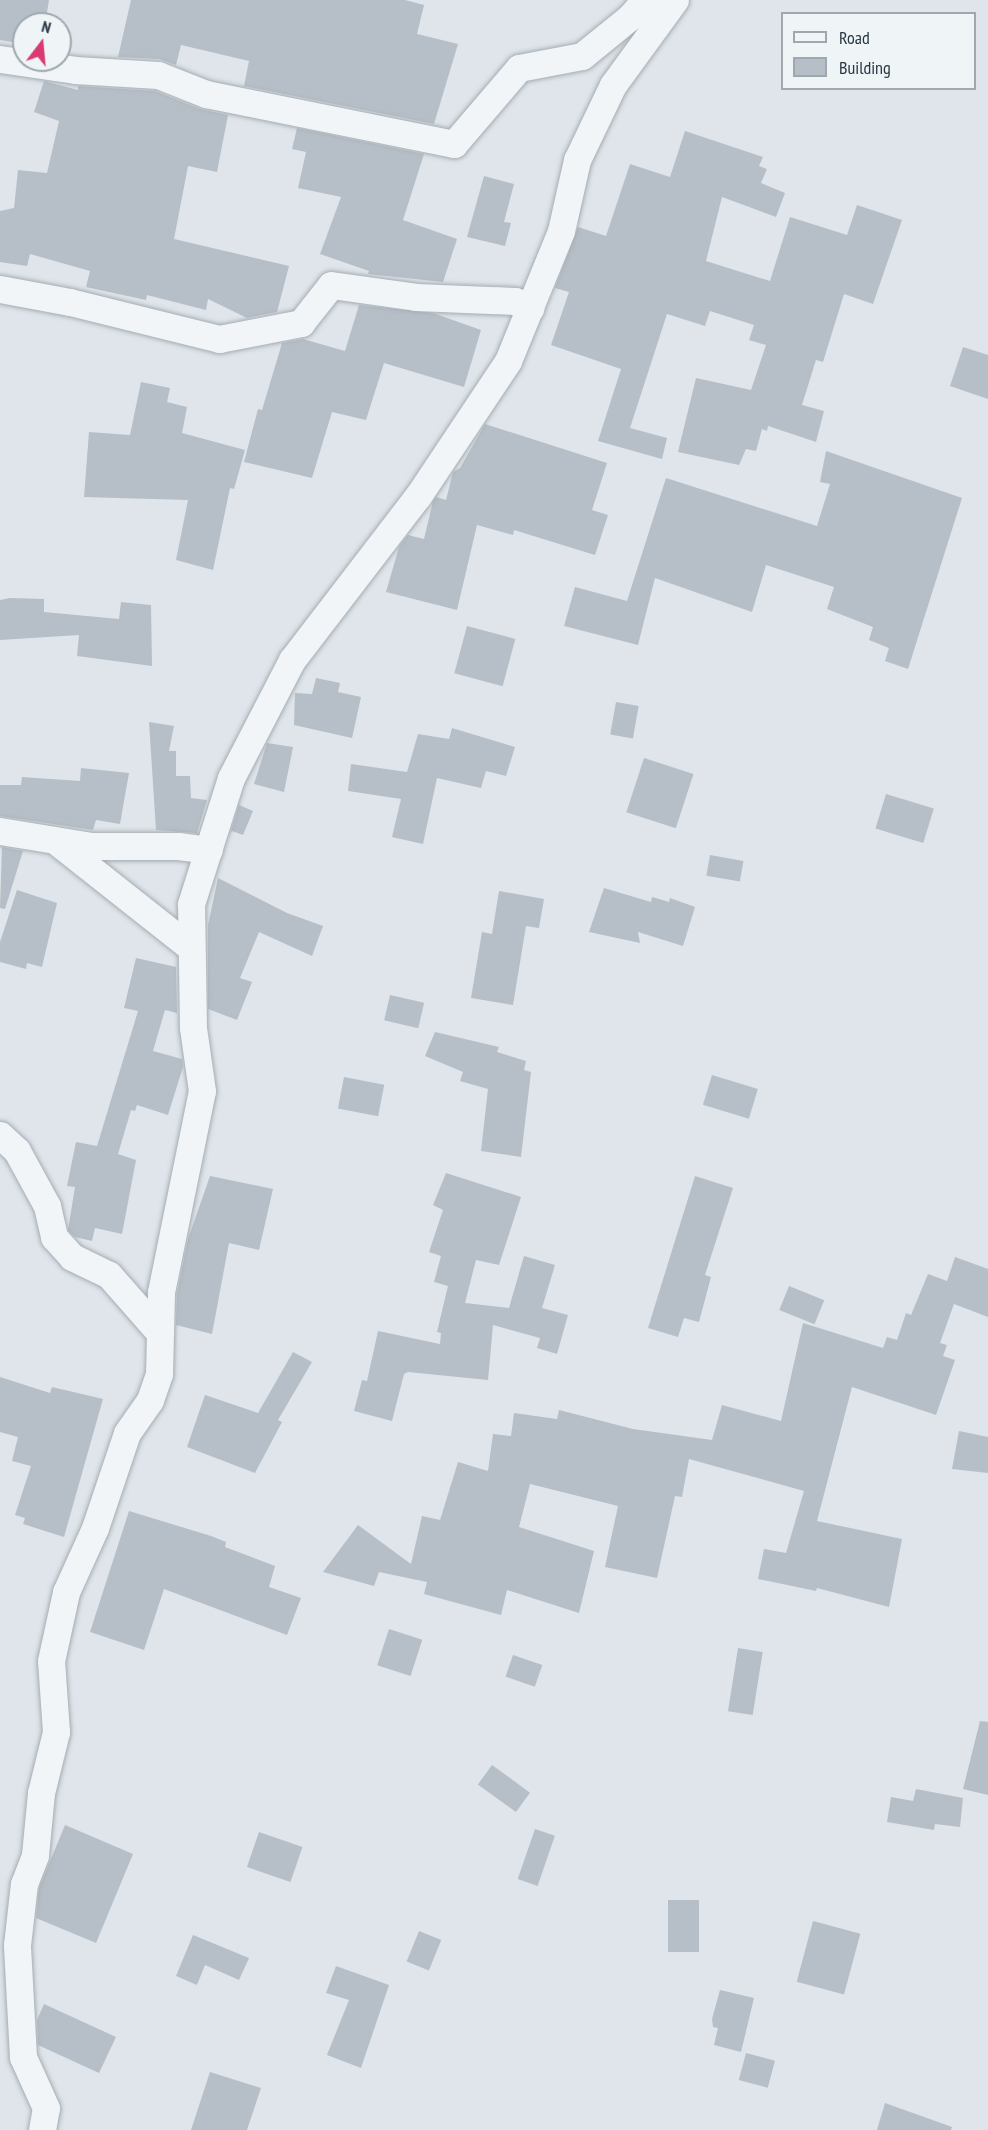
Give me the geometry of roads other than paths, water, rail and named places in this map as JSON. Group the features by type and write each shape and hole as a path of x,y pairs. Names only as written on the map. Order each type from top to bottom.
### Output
{"street":[{"path":"0,59 75,70 158,75 206,94 454,144 519,68 582,56 630,17 645,0"},
{"path":"42,2130 46,2108 24,2057 17,1945 24,1884 35,1855 41,1793 56,1732 51,1661 66,1592 99,1518 127,1433 150,1400 159,1374 160,1292 202,1091 193,1028 192,904 231,778 292,660 459,439 508,361 561,231 577,160 613,85 675,0"},
{"path":"0,289 70,302 219,339 301,323 331,285 416,297 515,301 530,308"},
{"path":"0,831 56,841 209,850"},
{"path":"56,841 191,948"},
{"path":"0,1135 17,1151 47,1206 54,1237 72,1257 109,1275 159,1332"}]}
